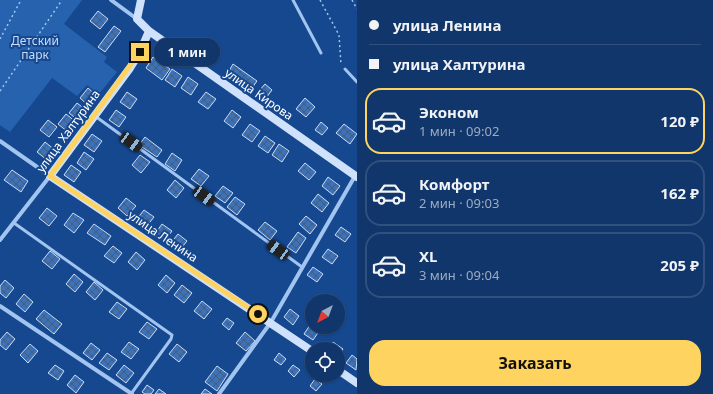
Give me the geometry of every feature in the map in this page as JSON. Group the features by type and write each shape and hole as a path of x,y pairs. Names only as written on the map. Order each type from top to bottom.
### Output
{"main road":[{"path":"137,19 142,0"},
{"name":"улица Кирова","path":"137,19 149,31 356,175"},
{"name":"улица Халтурина","path":"50,176 130,68 140,52 149,31"},
{"name":"улица Ленина","path":"50,176 305,346"},
{"path":"345,375 357,383"}],"street":[{"name":"улица Кирова","path":"111,0 137,19"},
{"name":"улица Ленина","path":"0,141 50,176"},
{"path":"219,394 271,322 356,175"},
{"name":"улица Халтурина","path":"0,240 50,176"},
{"path":"0,306 132,394"}],"lane":[{"path":"292,0 321,53"},
{"path":"345,69 357,82"},
{"path":"94,116 302,267"},
{"path":"14,222 172,335 171,339 132,394"}],"path":[{"path":"0,39 21,0"},
{"path":"0,91 62,0"},
{"path":"320,0 339,35 341,42 339,58 345,69"},
{"path":"352,0 357,9"}],"green space":[{"name":"Детский парк","path":"0,0 82,0 64,24 107,57 104,62 117,72 99,94 87,85 77,96 52,78 10,132 0,125"}],"building":[{"path":"98,11 108,19 100,29 90,21"},
{"path":"114,26 121,31 105,52 98,47"},
{"path":"153,57 170,69 162,80 146,68"},
{"path":"233,64 257,81 252,88 229,71"},
{"path":"172,69 182,76 175,87 165,80"},
{"path":"188,77 198,84 191,95 181,88"},
{"path":"265,84 272,90 266,98 258,92"},
{"path":"88,88 97,96 89,106 80,98"},
{"path":"127,92 137,99 130,109 120,102"},
{"path":"206,92 216,99 208,109 198,102"},
{"path":"305,98 315,107 306,117 296,109"},
{"path":"77,103 87,111 79,121 69,113"},
{"path":"116,110 126,117 119,127 109,120"},
{"path":"232,110 241,117 233,128 224,121"},
{"path":"66,114 76,122 68,132 58,124"},
{"path":"48,120 57,127 49,137 40,130"},
{"path":"321,122 328,128 322,135 315,130"},
{"path":"250,124 260,131 252,142 242,135"},
{"path":"344,124 357,134 350,144 336,133"},
{"path":"92,134 102,141 94,152 84,145"},
{"path":"265,136 275,143 268,153 258,146"},
{"path":"145,137 162,150 157,157 139,145"},
{"path":"45,142 55,150 47,160 37,152"},
{"path":"279,144 289,151 282,162 272,155"},
{"path":"84,152 94,159 86,170 77,163"},
{"path":"172,153 182,160 175,171 165,164"},
{"path":"140,155 150,162 141,173 132,165"},
{"path":"305,163 316,172 309,180 298,171"},
{"path":"71,165 81,172 74,182 64,175"},
{"path":"199,169 209,176 201,186 191,179"},
{"path":"12,170 28,181 21,192 4,180"},
{"path":"328,177 340,186 333,195 322,186"},
{"path":"175,180 184,188 176,198 167,190"},
{"path":"223,186 233,193 225,203 215,196"},
{"path":"318,194 329,203 322,212 311,203"},
{"path":"235,197 245,204 237,215 227,207"},
{"path":"126,198 136,206 127,216 118,208"},
{"path":"47,208 57,216 49,226 39,218"},
{"path":"144,210 154,217 146,227 136,220"},
{"path":"73,213 84,220 74,233 64,225"},
{"path":"306,216 317,225 310,234 299,224"},
{"path":"265,222 277,231 270,240 258,230"},
{"path":"94,224 111,236 105,245 87,233"},
{"path":"162,224 172,231 164,242 154,235"},
{"path":"341,227 351,234 345,242 335,235"},
{"path":"298,232 306,238 296,253 287,247"},
{"path":"178,234 187,241 179,251 170,244"},
{"path":"113,246 122,253 114,263 104,256"},
{"path":"328,249 338,256 332,264 322,257"},
{"path":"50,251 60,259 52,269 42,261"},
{"path":"136,252 145,260 137,270 128,262"},
{"path":"313,267 323,274 317,282 307,275"},
{"path":"74,274 83,282 75,292 66,284"},
{"path":"166,275 175,283 167,293 158,285"},
{"path":"5,280 14,288 6,298 0,293 0,286"},
{"path":"94,282 103,290 95,300 86,292"},
{"path":"182,285 192,293 184,303 174,295"},
{"path":"24,294 33,302 25,312 16,304"},
{"path":"202,301 212,309 204,319 194,311"},
{"path":"117,302 127,309 119,319 109,312"},
{"path":"290,309 299,316 293,325 284,317"},
{"path":"44,310 62,324 54,334 36,319"},
{"path":"227,318 234,323 229,330 222,324"},
{"path":"147,322 157,329 149,339 139,332"},
{"path":"7,332 15,339 6,350 0,345 0,340"},
{"path":"245,332 255,341 246,351 236,343"},
{"path":"305,332 305,334 317,334 313,340 304,334"},
{"path":"129,342 139,349 131,359 121,352"},
{"path":"91,343 100,350 92,360 83,353"},
{"path":"30,344 38,351 28,363 20,355"},
{"path":"177,344 187,352 179,362 169,354"},
{"path":"107,353 117,360 109,370 99,363"},
{"path":"279,353 286,359 281,365 274,360"},
{"path":"352,355 357,359 356,370 346,363"},
{"path":"55,365 64,371 58,380 48,373"},
{"path":"124,365 134,373 126,383 116,375"},
{"path":"293,365 300,370 294,377 288,371"},
{"path":"217,366 228,374 217,391 205,382"},
{"path":"75,375 84,382 76,393 67,385"},
{"path":"313,382 319,382 322,384 316,391 310,386"},
{"path":"147,385 154,390 151,394 145,394 142,392"},
{"path":"159,389 166,394 155,394"},
{"path":"205,389 212,394 201,394"}],"route":[{"path":"140,52 130,68 50,176 258,314"}]}
